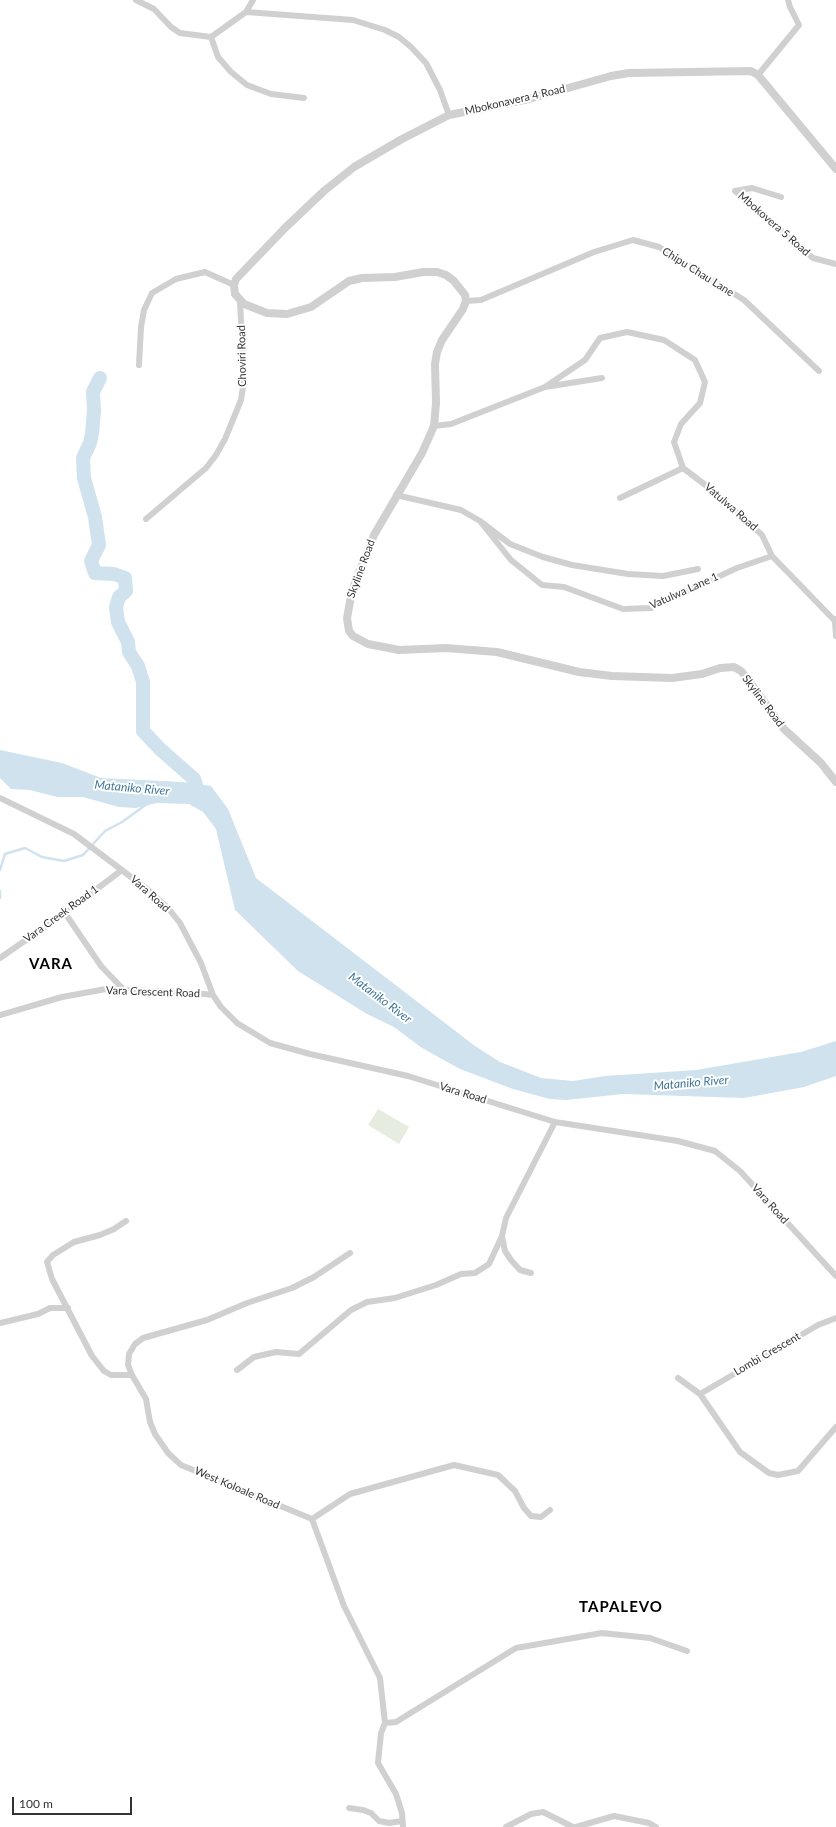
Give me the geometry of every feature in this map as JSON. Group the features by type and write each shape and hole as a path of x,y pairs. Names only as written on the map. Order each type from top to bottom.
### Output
{"street":[{"path":"136,0 154,9 171,27 180,33 211,37 246,12 253,0"},
{"path":"788,0 799,25 758,76 836,169"},
{"path":"246,12 353,20 385,30 412,47 426,63 440,90 449,115"},
{"path":"211,37 218,57 231,72 247,85 271,94 304,98"},
{"name":"Mbokonavera 4 Road","path":"234,285 236,279 285,228 324,191 354,167 402,139 449,115 529,99 593,80 629,73 742,70 751,71 758,76"},
{"name":"Mbokovera 5 Road","path":"781,197 752,188 735,191 813,258 836,264"},
{"name":"Chipu Chau Lane","path":"466,301 481,300 594,252 633,240 659,248 744,300 819,371"},
{"path":"139,365 141,327 144,310 152,293 176,279 205,272 234,285 235,294 240,301 248,306 267,313 286,314 311,307 349,281 362,278 424,272 437,272 446,275 462,289 466,301"},
{"name":"Choviri Road","path":"146,519 206,468 216,455 225,439 241,400 244,380 240,301"},
{"name":"Skyline Road","path":"466,301 463,309 442,340 436,352 436,403 434,426 422,453 396,495 374,535 352,591 346,618 349,631 356,639 368,644 399,650 446,648 497,652 579,672 612,676 672,678 702,674 720,668 734,668 744,674 784,729 818,760 836,782"},
{"path":"545,387 585,360 600,338 627,332 664,340 695,360 705,382 700,403 682,424 674,442 683,468 620,498"},
{"path":"434,426 451,424 545,387 602,378"},
{"name":"Vatulwa Road","path":"683,468 708,487 762,535 772,556 835,620"},
{"path":"396,495 461,510 480,521 510,544 543,556 572,564 628,574 663,576 698,569"},
{"name":"Vatulwa Lane 1","path":"480,521 511,560 542,585 564,587 623,609 651,608 737,568 772,556"},
{"path":"835,620 836,636"},
{"name":"Vara Road","path":"0,798 74,834 122,870 168,908 180,924 201,963 213,995 221,1007 237,1023 270,1043 310,1054 408,1076 555,1122 678,1141 715,1150 740,1171 836,1276"},
{"name":"Vara Creek Road 1","path":"0,958 65,913 122,870"},
{"path":"65,913 101,966 123,989"},
{"name":"Vara Crescent Road","path":"0,1015 62,997 106,989 213,995"},
{"path":"237,1370 254,1357 276,1352 299,1354 351,1310 366,1302 395,1298 436,1285 461,1274 475,1273 488,1264 502,1236 506,1218 555,1122"},
{"path":"126,1221 114,1229 100,1235 74,1242 64,1247 47,1262 52,1279 92,1356 104,1371 111,1375 132,1375 128,1365 129,1354 135,1344 143,1338 207,1320 247,1303 292,1288 314,1277 350,1253"},
{"path":"502,1236 505,1251 511,1260 520,1270 531,1273"},
{"path":"0,1323 38,1314 50,1308 68,1308"},
{"name":"Lombi Crescent","path":"700,1394 799,1336 836,1318"},
{"name":"West Koloale Road","path":"132,1375 146,1399 150,1422 155,1434 168,1453 181,1465 312,1520"},
{"path":"678,1378 700,1394 740,1452 769,1473 778,1475 798,1471 836,1427"},
{"path":"349,1808 371,1813 379,1820 389,1823 403,1824 402,1814 396,1794 378,1764 381,1733 386,1723 380,1678 344,1606 312,1520 350,1494 454,1465 498,1475 515,1491 524,1508 531,1516 541,1517 550,1510"},
{"path":"386,1723 396,1722 516,1648 602,1633 650,1638 687,1651"},
{"path":"506,1827 531,1814 543,1812 574,1827 614,1816 649,1823 656,1827"}],"shaded area":[{"path":"378,1109 409,1127 399,1144 368,1125"}],"water":[{"name":"Mataniko River","path":"0,750 62,763 101,778 182,782 211,786 228,809 256,878 475,1046 500,1062 541,1078 573,1081 605,1076 696,1070 801,1052 836,1041 836,1076 804,1087 744,1098 623,1094 566,1100 550,1099 513,1089 460,1069 422,1048 394,1027 367,1014 298,971 235,910 216,829 203,812 189,804 157,803 136,808 119,807 83,797 57,797 30,790 11,789 0,778"}],"waterway":[{"path":"100,378 93,392 94,411 92,433 90,443 83,458 84,478 95,517 99,545 91,561 95,573 114,574 125,578 126,591 119,597 116,607 118,622 128,642 129,652 138,666 143,682 143,731 160,749 194,779 199,794"},
{"path":"0,870 5,854 25,848 42,857 64,861 83,855 105,831 122,822 147,804"},
{"path":"0,891 0,898"}],"district":[{"name":"VARA","path":"51,964"},
{"name":"TAPALEVO","path":"621,1607"}]}
